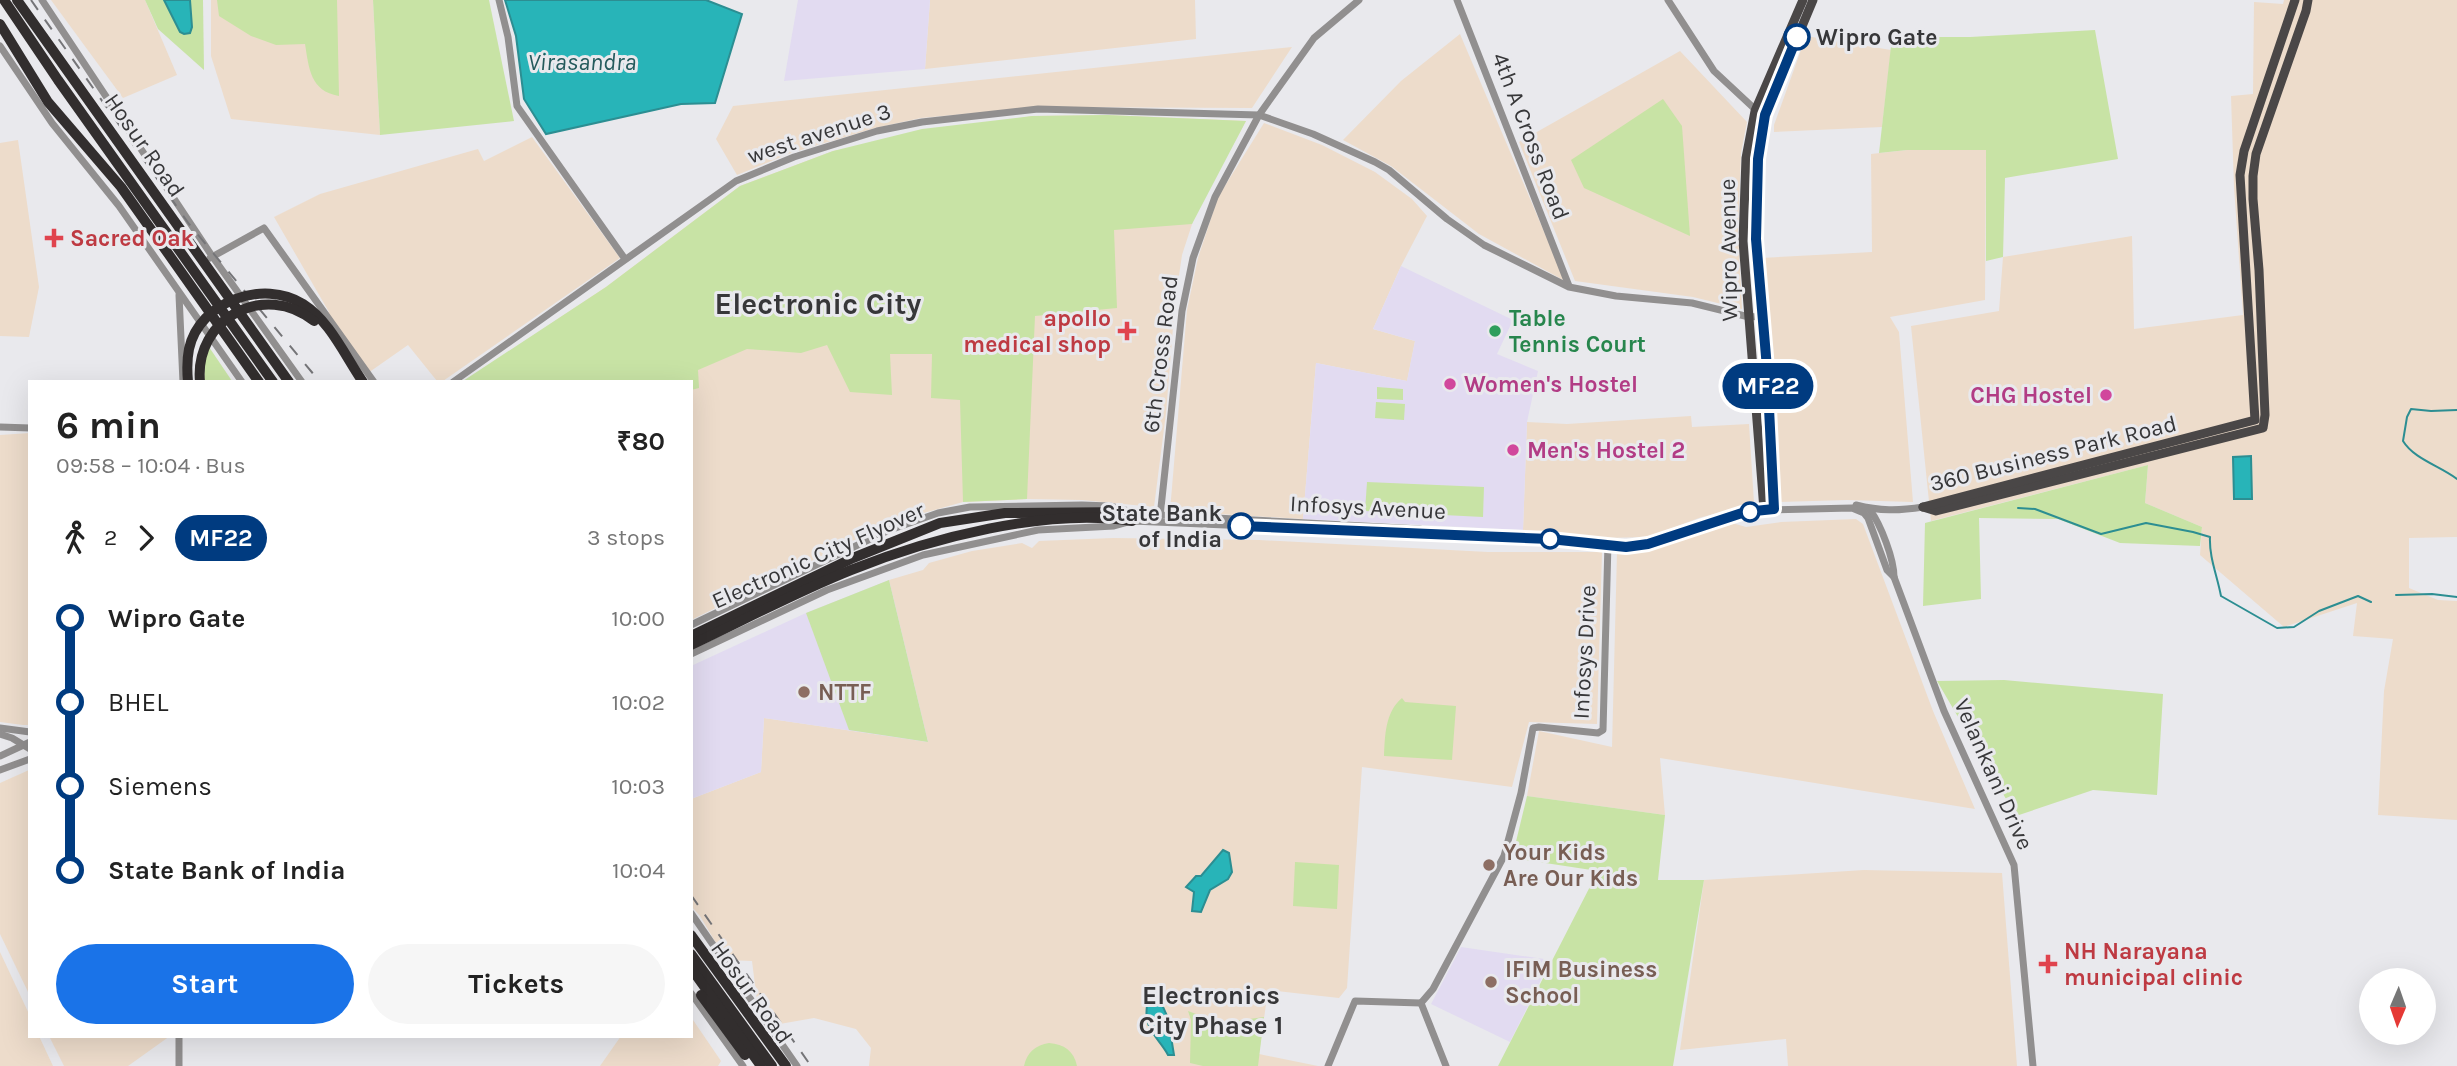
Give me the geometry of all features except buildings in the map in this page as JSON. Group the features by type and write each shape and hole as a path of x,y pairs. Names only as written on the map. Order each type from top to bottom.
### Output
{"highway":[{"path":"4,0 272,380"},
{"name":"Hosur Road","path":"17,0 208,259 288,380"},
{"name":"Hosur Road","path":"0,23 48,102 121,187 258,380"},
{"path":"188,380 189,347 197,330 213,312 236,298 250,294 279,295 305,305 327,327 362,380"},
{"path":"200,380 202,355 217,327 236,312 268,304 292,308 314,321 354,380"},
{"name":"Electronic City Flyover","path":"693,635 853,558 940,523 1005,513 1132,517"},
{"name":"Electronic City Flyover","path":"693,644 851,570 940,541 1045,520 1132,517"},
{"path":"693,937 786,1066"},
{"name":"Hosur Road","path":"693,946 779,1066"},
{"path":"693,957 772,1066"},
{"path":"693,971 761,1066"},
{"name":"Hosur Road","path":"693,983 753,1066"}],"main road":[{"name":"Wipro Avenue","path":"1769,507 1748,317 1743,241 1746,158 1755,111 1803,0"},
{"name":"Wipro Avenue","path":"1769,507 1763,316 1756,239 1758,159 1765,115 1813,0"},
{"name":"360 Business Park Road","path":"1923,507 2255,420 2240,175 2244,151 2295,0"},
{"name":"360 Business Park Road","path":"1923,507 1936,511 2263,428 2265,415 2253,176 2256,154 2308,0"}],"street":[{"path":"42,0 208,259 300,380"},
{"path":"499,0 508,37 517,106 625,259"},
{"name":"6th Cross Road","path":"1160,519 1182,311 1193,258 1214,197 1259,115 1314,38 1359,0"},
{"name":"4th A Cross Road","path":"1457,0 1569,287"},
{"path":"1668,0 1714,71 1755,111 1765,115"},
{"path":"0,46 47,115 119,206 241,380"},
{"name":"west avenue 3","path":"456,380 736,181 794,157 877,131 922,122 1038,108 1259,115 1312,134 1375,162 1389,170 1447,219 1484,245 1569,287 1616,296 1692,303 1748,317 1763,316"},
{"path":"208,259 264,228 373,380"},
{"path":"179,293 183,380"},
{"path":"0,427 28,428"},
{"path":"1608,545 1647,540 1745,509 1852,504 1870,510 1923,507"},
{"path":"693,624 887,531 938,513 970,507 1016,505 1110,506 1132,517"},
{"path":"1815,506 1852,508 1864,513 1887,570 1894,577"},
{"name":"Velankani Drive","path":"1870,510 1877,521 1894,568 1894,577 1944,711 2014,865 2034,1066"},
{"path":"1877,521 1879,515 1891,510"},
{"path":"693,653 827,590 923,555 1038,530 1114,526 1132,517"},
{"name":"Infosys Avenue","path":"1132,517 1550,539 1608,545"},
{"name":"Infosys Avenue","path":"1234,523 1574,537 1608,545"},
{"name":"Infosys Drive","path":"1421,1003 1433,989 1504,856 1521,793 1533,729 1539,727 1598,733 1603,730 1608,545"},
{"path":"0,728 28,732"},
{"path":"0,734 28,745"},
{"path":"0,756 28,745"},
{"path":"0,770 28,760"},
{"path":"693,916 797,1066"},
{"path":"693,996 743,1066"},
{"path":"1328,1066 1355,1001 1421,1003 1446,1066"},
{"path":"179,1038 179,1066"}],"shaded area":[{"path":"51,0 145,0 177,75 123,98"},
{"path":"211,0 373,0 380,135 231,119 211,56"},
{"path":"798,0 930,0 925,69 784,81"},
{"path":"930,0 1195,0 1196,39 925,69"},
{"path":"2284,0 2457,0 2457,537 2409,538 2409,588 2438,600 2457,601 2457,820 2378,815 2384,691 2393,639 2353,636 2357,603 2284,627 2200,555 2202,527 2145,503 2148,465 1931,521 1911,326 1999,311 2003,257 2132,236 2134,329 2243,315 2231,96 2253,94 2254,2 2283,4"},
{"path":"1460,34 1565,281 1479,234 1391,166 1343,140 1401,81"},
{"path":"1806,36 1891,50 1882,127 1774,132 1774,125"},
{"path":"1292,47 1252,108 1039,107 921,118 875,128 791,153 737,175 716,139 733,106"},
{"path":"1680,51 1747,122 1741,153 1738,232 1742,309 1693,297 1575,281 1519,142"},
{"path":"1107,115 1246,121 1195,215 1182,255 1154,507 1082,500 963,502 920,514 852,541 693,619 693,380 466,380 606,287 740,186 833,151 1032,116"},
{"path":"1264,123 1322,145 1375,172 1412,199 1427,216 1373,329 1415,341 1407,381 1316,363 1303,519 1170,511 1187,310 1198,258 1218,197"},
{"path":"532,137 620,258 444,380 436,380 408,345 368,373 326,313 329,312 274,217 320,194 478,149 484,161"},
{"path":"18,140 39,287 29,337 0,336 0,143"},
{"path":"1907,150 1986,150 1985,300 1890,317 1899,332 1913,502 1779,502 1773,369 1761,258 1872,252 1871,154"},
{"path":"1401,266 1513,320 1497,354 1538,371 1527,422 1523,530 1303,519 1316,363 1407,381 1415,341 1373,329"},
{"path":"1691,416 1692,427 1749,424 1754,503 1699,518 1648,537 1603,538 1523,530 1527,422 1567,424"},
{"path":"28,433 28,725 0,722 0,435"},
{"path":"1856,519 1863,524 1933,711 1975,809 1660,758 1665,815 1527,796 1539,731 1612,747 1617,552 1648,550 1729,522 1746,527 1781,522"},
{"path":"1113,538 1259,540 1488,552 1602,552 1597,724 1529,722 1512,787 1362,767 1347,988 1339,998 1268,990 1259,1054 1318,1066 869,1066 871,1048 856,1029 814,1018 774,1025 757,1001 752,961 726,960 693,908 693,798 761,772 764,718 928,742 889,580 923,570 929,563 972,551 1022,543 1032,548 1039,541"},
{"name":"NTTF","path":"889,580 928,742 764,718 761,772 693,798 693,665 806,613"},
{"path":"28,770 28,992 0,934 0,783"},
{"path":"1864,870 2002,873 2017,1066 1788,1066 1786,1039 1680,1050 1704,880"},
{"name":"IFIM Business School","path":"1461,947 1551,960 1510,1042 1431,1004"},
{"path":"0,952 28,1012 28,1038 40,1038 53,1066 0,1066"},
{"path":"693,1020 721,1061 718,1066 600,1066 620,1038 693,1038"},
{"path":"50,1038 167,1038 128,1066 64,1066"}],"green space":[{"path":"145,0 203,0 204,70 158,29"},
{"path":"217,0 337,0 339,96 329,93 317,84 310,70 305,44 276,45 251,36 219,16"},
{"path":"373,0 489,0 514,121 380,135"},
{"path":"2095,30 2118,159 2005,178 2003,257 1986,261 1986,150 1907,150 1879,153 1892,37 1970,37"},
{"path":"1663,99 1682,126 1690,236 1584,188 1571,160"},
{"path":"1107,115 1246,121 1192,224 1114,230 1117,308 1035,316 1027,499 963,502 960,400 931,398 932,354 890,354 892,395 850,392 827,345 801,353 747,349 698,370 699,388 693,390 693,380 465,380 606,287 740,186 833,151 922,129 1032,116"},
{"path":"209,347 231,380 204,380 205,355"},
{"path":"1377,387 1403,389 1403,400 1377,399"},
{"path":"1376,402 1405,404 1404,420 1375,418"},
{"path":"2148,465 2145,503 2202,527 2200,546 2120,543 2058,519 1979,518 1981,599 1923,606 1925,523"},
{"path":"1367,482 1484,487 1483,517 1365,511"},
{"path":"889,580 928,742 849,730 806,613"},
{"path":"2004,680 2163,694 2157,795 2093,790 2016,816 1937,681"},
{"path":"1402,698 1405,702 1456,706 1452,760 1384,756 1389,717"},
{"path":"1527,796 1665,815 1658,880 1704,880 1673,1066 1498,1066 1598,871 1512,858"},
{"path":"1295,862 1339,865 1337,909 1293,906"},
{"path":"1188,1011 1220,1023 1264,1017 1258,1066 1203,1066 1190,1063 1191,1020"},
{"path":"1049,1043 1068,1049 1077,1066 1024,1066 1033,1050"}],"water":[{"path":"164,0 190,0 190,33 180,32"},
{"name":"Virasandra","path":"505,0 706,0 742,14 715,103 681,104 546,134 524,99 516,36"},
{"path":"2251,456 2252,499 2234,499 2233,457"},
{"path":"1223,850 1229,853 1232,872 1228,879 1210,890 1201,912 1192,911 1194,892 1186,887 1196,876 1201,876"},
{"path":"1154,987 1168,1018 1174,1055 1168,1055 1147,1022 1147,1006"}],"waterway":[{"path":"2457,410 2411,409 2403,441 2420,458 2457,479"},
{"path":"2018,508 2035,509 2101,534 2146,523 2210,537 2221,596 2277,628 2294,627 2319,611 2358,596 2371,602"},
{"path":"2396,595 2432,594 2457,597"}],"railway":[{"path":"31,0 189,224 318,380"},
{"path":"693,898 811,1066"}],"bus line":[{"name":"MF22","path":"1241,526 1550,539 1626,547 1648,544 1745,512 1774,509 1767,368 1756,239 1758,159 1765,115 1797,37"}],"place":[{"name":"Wipro Gate","path":"1797,37"},
{"name":"Sacred Oak","path":"54,238"},
{"name":"apollo medical shop","path":"1127,331"},
{"name":"Table Tennis Court","path":"1495,331"},
{"name":"Women's Hostel","path":"1450,384"},
{"name":"CHG Hostel","path":"2106,395"},
{"name":"Men's Hostel 2","path":"1513,450"},
{"name":"State Bank of India","path":"1241,526"},
{"name":"NTTF","path":"804,692"},
{"name":"Your Kids Are Our Kids","path":"1489,865"},
{"name":"NH Narayana municipal clinic","path":"2048,964"},
{"name":"IFIM Business School","path":"1491,982"}],"district":[{"name":"Electronic City","path":"818,304"},
{"name":"Electronics City Phase 1","path":"1211,1010"}]}
